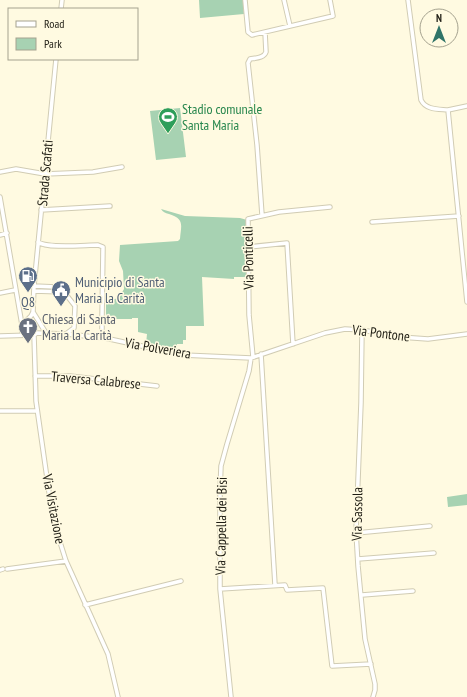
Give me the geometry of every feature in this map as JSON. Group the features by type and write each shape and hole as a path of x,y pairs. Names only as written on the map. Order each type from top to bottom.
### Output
{"street":[{"path":"245,0 248,33 252,35 333,16 330,0"},
{"path":"284,0 290,26"},
{"path":"408,0 422,104 429,107 448,110 467,106"},
{"path":"262,216 257,145 248,63 250,59 263,57 265,55 265,32"},
{"name":"Strada Scafati","path":"34,288 56,60"},
{"path":"448,110 467,302"},
{"path":"0,172 16,169 45,174 94,172 122,167"},
{"path":"0,197 22,326 22,334"},
{"path":"41,210 110,206"},
{"name":"Via Ponticelli","path":"252,357 249,315 248,219 279,212 330,207"},
{"path":"372,222 459,216"},
{"path":"0,235 7,234"},
{"path":"38,242 42,245 54,246 98,245 103,247 102,333 105,338"},
{"path":"248,247 287,243 293,344"},
{"path":"0,336 16,336 22,334 34,335 37,333 66,334 74,328 75,306 64,292 34,288 33,312 30,319 22,326"},
{"path":"0,292 15,290"},
{"path":"33,312 46,333"},
{"name":"Via Pontone","path":"252,357 324,333 345,329 428,339 467,334"},
{"name":"Via Sassola","path":"362,330 356,533 365,639 375,684 373,697"},
{"path":"98,338 102,333"},
{"name":"Via Polveriera","path":"66,334 105,338 183,355 252,357"},
{"name":"Via Visitazione","path":"34,335 37,411 53,520 66,561 108,654 118,697"},
{"path":"261,354 275,585"},
{"name":"Via Cappella dei Bisi","path":"231,697 220,589 221,466 226,444 252,357"},
{"name":"Traversa Calabrese","path":"35,376 70,376 157,386"},
{"path":"0,411 37,411"},
{"path":"356,533 430,526"},
{"path":"358,559 434,553"},
{"path":"3,569 66,561"},
{"path":"85,605 180,581"},
{"path":"220,589 285,584 287,590 323,588 332,666 371,664"},
{"path":"362,595 413,592"}],"green space":[{"path":"199,0 243,0 244,14 200,18"},
{"name":"Stadio comunale Santa Maria","path":"180,108 186,157 156,160 150,111"},
{"path":"161,209 185,216 240,218 247,220 248,277 234,277 234,279 202,277 204,326 186,326 186,340 183,340 183,344 177,344 177,351 146,344 147,334 138,332 138,318 106,321 106,301 119,298 124,289 123,271 119,261 120,245 178,241 180,239 180,220"},
{"path":"467,494 467,505 448,507 447,497"}],"place":[{"name":"Stadio comunale Santa Maria","path":"168,134"},
{"name":"Q8","path":"28,293"},
{"name":"Municipio di Santa Maria la Carità","path":"61,307"},
{"name":"Chiesa di Santa Maria la Carità","path":"28,344"}]}
